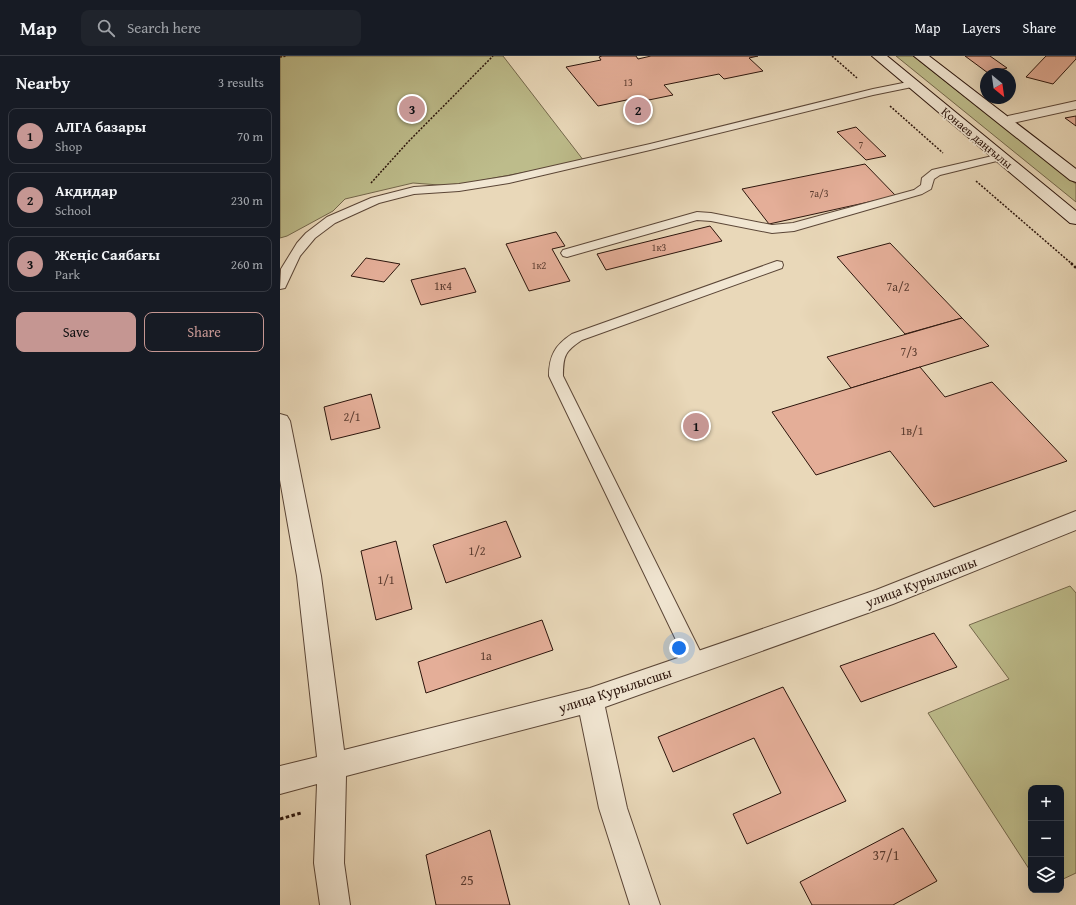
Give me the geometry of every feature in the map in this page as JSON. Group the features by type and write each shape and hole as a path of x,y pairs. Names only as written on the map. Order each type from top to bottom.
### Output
{"street":[{"name":"Қонаев даңғылы","path":"879,56 1076,219"},
{"path":"921,56 1076,177"},
{"path":"1013,119 1076,105"},
{"path":"280,421 309,576 332,766 329,863 335,905"},
{"name":"улица Курылысшы","path":"280,780 590,700 884,597 1076,520"},
{"path":"590,700 613,808 645,905"}],"lane":[{"path":"280,285 300,245 310,235 325,224 350,211 386,198 413,191 486,184 544,172 874,92 913,84"},
{"path":"567,253 697,216 711,217 772,229 794,227 918,192 926,187 928,178 936,172 1001,157"},
{"path":"697,663 556,376 555,364 558,352 565,344 577,337 777,265"}],"path":[{"path":"280,57 287,56"},
{"path":"368,187 408,142 493,56"}],"shaded area":[{"path":"280,56 503,56 584,161 452,186 413,183 345,199 333,211 287,236 280,238"},
{"path":"896,56 913,56 1076,184 1076,202"},
{"path":"1070,586 1076,593 1076,873 1064,879 1064,785 1028,785 1028,867 928,713 1009,679 969,625"}],"building":[{"path":"636,56 638,59 651,56 758,56 749,58 763,71 724,79 719,74 664,85 673,95 639,102 636,98 598,106 566,67 601,60 599,57"},
{"path":"965,56 990,56 1007,68 981,68"},
{"path":"1046,56 1076,56 1076,59 1053,84 1026,77"},
{"path":"1076,116 1076,126 1065,118"},
{"path":"856,127 886,156 866,160 837,132"},
{"path":"865,164 896,196 769,224 742,189"},
{"path":"710,226 722,241 606,270 597,254"},
{"path":"556,232 565,246 552,249 570,281 529,291 506,244"},
{"path":"890,243 962,318 905,334 837,257"},
{"path":"366,258 400,264 384,282 351,276"},
{"path":"465,268 476,292 421,305 411,280"},
{"path":"962,318 989,346 851,388 827,357"},
{"path":"920,367 945,397 992,382 1067,461 934,507 890,451 816,475 772,412"},
{"path":"371,394 380,428 331,440 324,407"},
{"path":"506,521 521,557 446,583 433,545"},
{"path":"396,541 412,609 376,620 361,551"},
{"path":"542,620 553,650 426,693 418,662"},
{"path":"934,633 957,667 861,702 840,666"},
{"path":"783,687 846,801 747,844 733,814 781,793 754,738 673,772 658,737"},
{"path":"903,828 937,881 893,905 812,905 800,882"},
{"path":"490,830 510,905 436,905 426,855"}],"place":[{"name":"Жеңіс Саябағы","path":"412,109"},
{"name":"Акдидар","path":"638,110"},
{"name":"АЛГА базары","path":"696,426"}]}
